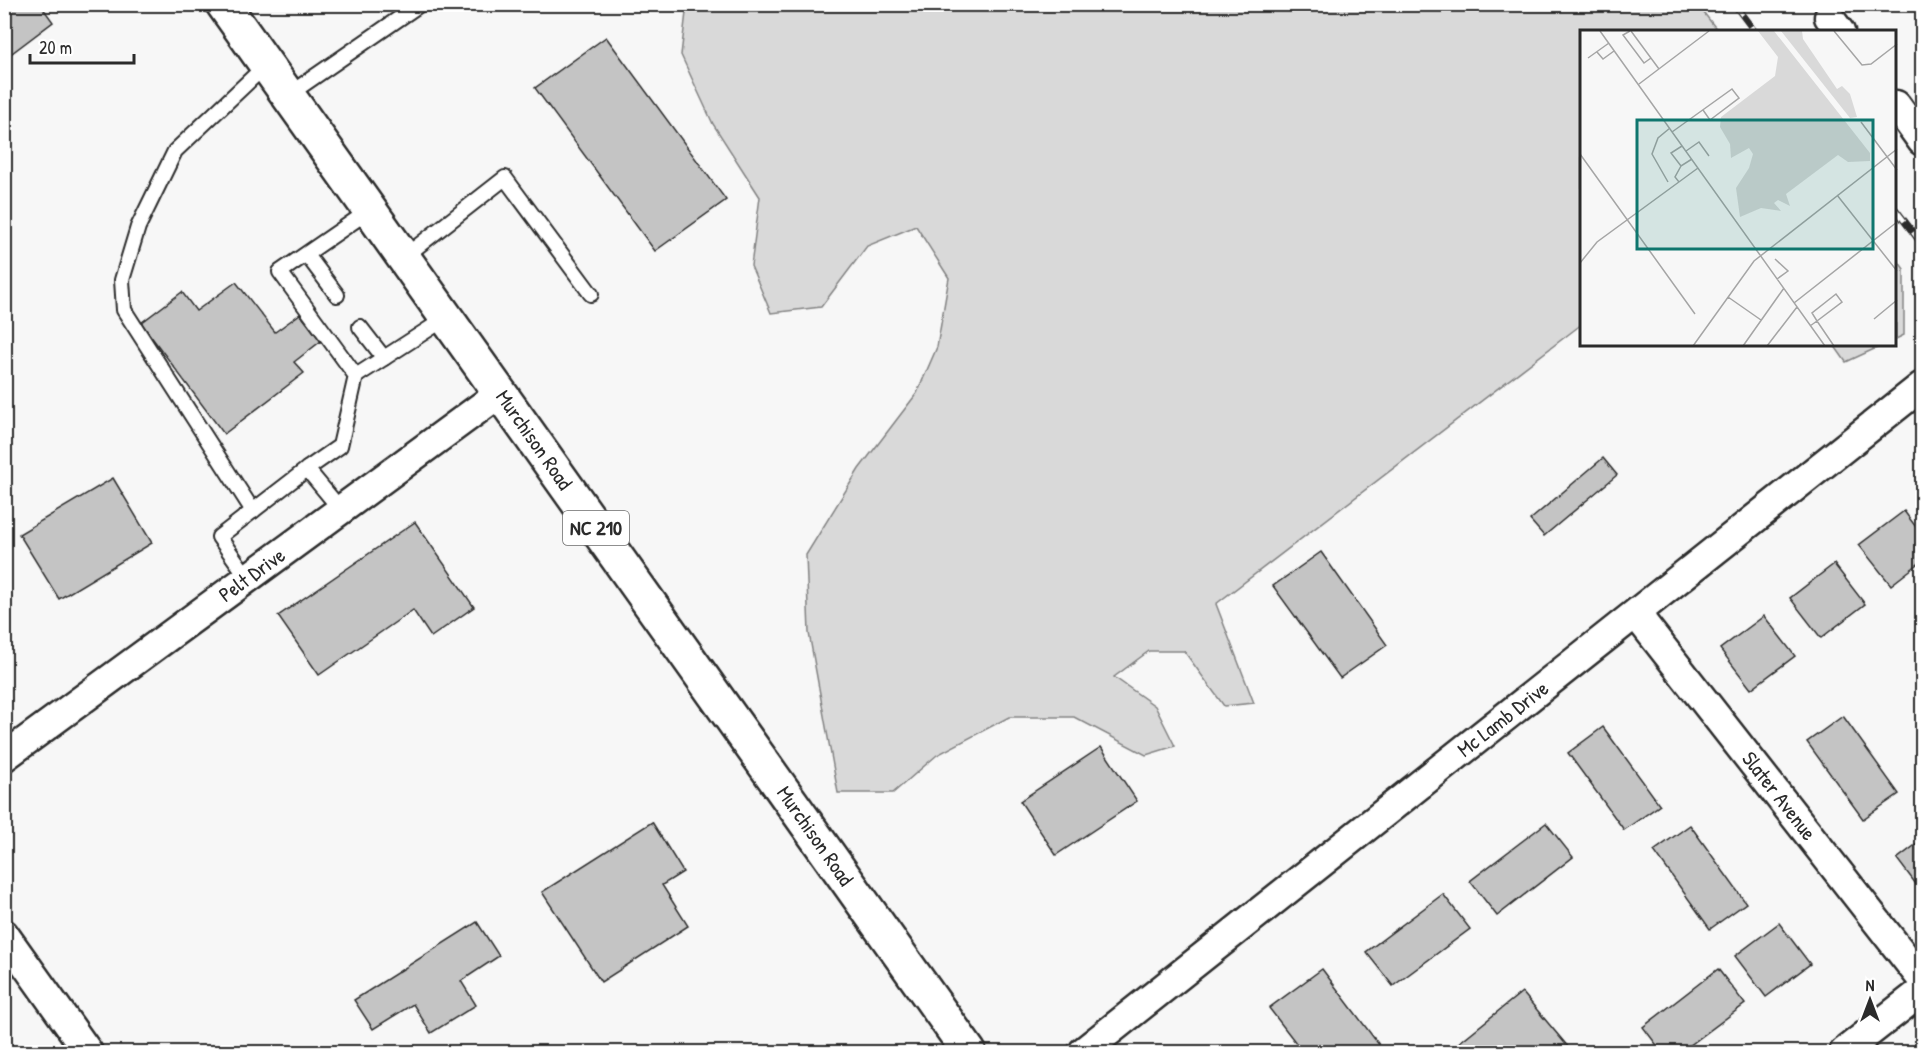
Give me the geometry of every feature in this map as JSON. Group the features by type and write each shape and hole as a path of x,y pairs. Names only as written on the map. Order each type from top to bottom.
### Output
{"main road":[{"name":"Murchison Road","path":"222,4 969,1053"}],"street":[{"path":"1897,106 1923,141"},
{"name":"Mc Lamb Drive","path":"1085,1052 1923,386"},
{"name":"Pelt Drive","path":"4,757 500,393"},
{"name":"Slater Avenue","path":"1635,614 1923,979"},
{"path":"4,934 88,1053"},
{"path":"1844,1053 1923,990"}],"lane":[{"path":"288,95 420,4"},
{"path":"253,511 124,310 122,280 138,227 175,151 266,65"},
{"path":"404,257 505,178 591,294"},
{"path":"356,376 280,272 370,210"},
{"path":"307,255 337,295"},
{"path":"248,578 219,537 307,468 340,446 356,376 447,318"},
{"path":"360,327 384,358"},
{"path":"307,468 341,510"}],"shaded area":[{"path":"687,4 1697,4 1717,30 1580,30 1580,326 1216,604 1254,703 1224,706 1184,651 1149,651 1114,677 1155,706 1175,746 1146,755 1074,717 1009,717 937,755 893,793 838,793 809,633 806,555 859,469 917,393 937,347 949,278 916,226 867,246 821,307 771,313 751,266 760,197 713,124 681,55"},
{"path":"1897,259 1904,269 1904,335 1897,338"},
{"path":"1835,346 1881,346 1846,362"}],"building":[{"path":"4,4 40,4 53,22 4,59"},
{"path":"606,37 726,200 655,251 535,88"},
{"path":"236,282 275,332 300,314 321,341 294,362 304,373 224,434 141,323 182,292 196,311"},
{"path":"1603,458 1617,475 1544,536 1530,520"},
{"path":"113,478 152,543 59,599 19,534"},
{"path":"1904,511 1922,535 1922,561 1891,585 1859,545"},
{"path":"415,522 474,607 431,637 413,610 319,675 278,616"},
{"path":"1321,552 1387,645 1340,678 1273,586"},
{"path":"1834,564 1865,604 1821,638 1790,598"},
{"path":"1764,616 1795,656 1751,689 1720,649"},
{"path":"1843,716 1899,794 1863,819 1807,742"},
{"path":"1603,727 1660,805 1624,830 1568,753"},
{"path":"1101,747 1137,801 1056,855 1020,801"},
{"path":"652,822 683,872 662,885 688,926 601,982 542,892"},
{"path":"1546,823 1573,857 1497,916 1470,881"},
{"path":"1690,825 1746,903 1710,929 1654,851"},
{"path":"1922,840 1922,892 1897,859"},
{"path":"1443,894 1470,929 1393,986 1366,952"},
{"path":"477,922 499,956 461,981 476,1005 431,1033 413,1004 373,1029 354,1000"},
{"path":"1779,923 1810,964 1766,997 1735,956"},
{"path":"1322,969 1380,1046 1371,1052 1303,1052 1269,1008"},
{"path":"1718,969 1745,1004 1681,1052 1662,1052 1643,1027"},
{"path":"1522,992 1569,1048 1564,1052 1452,1052 1450,1050"}],"railway":[{"path":"1734,4 1754,30"},
{"path":"1897,211 1922,244"}]}
